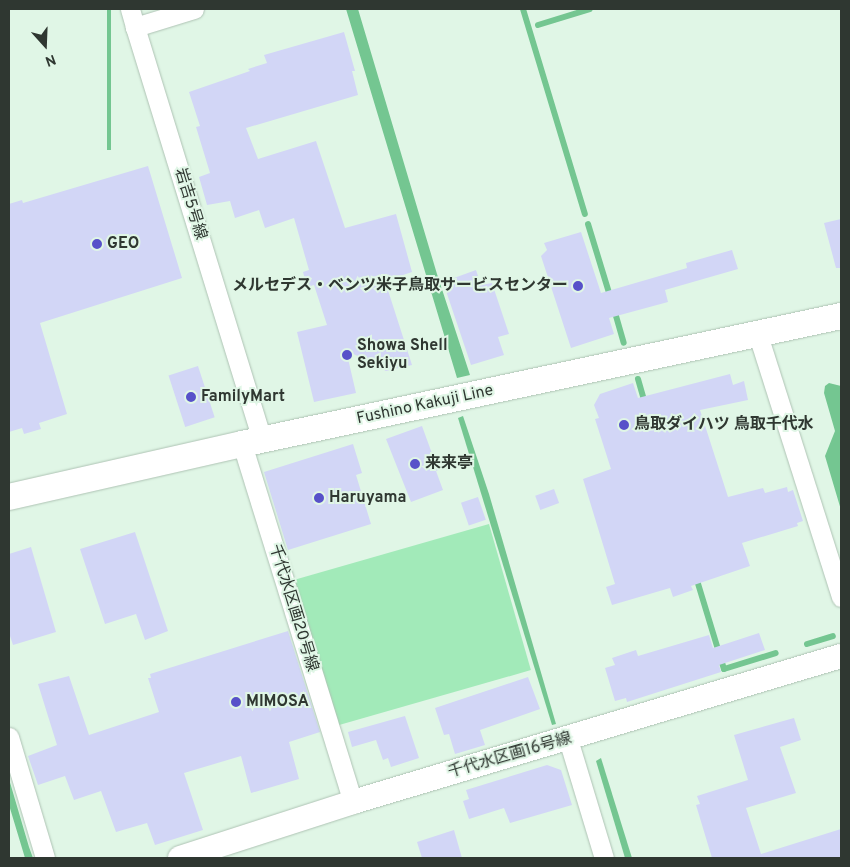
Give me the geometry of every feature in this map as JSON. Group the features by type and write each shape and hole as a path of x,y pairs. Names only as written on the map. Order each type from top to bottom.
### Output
{"main road":[{"name":"Fushino Kakuji Line","path":"9,497 252,442 841,316"}],"street":[{"name":"岩吉5号線","path":"130,9 252,442"},
{"path":"135,27 194,9"},
{"path":"758,335 841,596"},
{"name":"千代水区画20号線","path":"252,442 353,802"},
{"name":"千代水区画16号線","path":"190,857 353,802 841,656"},
{"path":"9,737 45,858"},
{"path":"568,739 604,858"}],"shaded area":[{"path":"107,9 111,9 111,150 107,150"},
{"path":"346,9 358,9 437,274 470,375 457,378"},
{"path":"829,383 841,386 841,510 825,456 835,431 824,393 825,386"},
{"path":"463,416 489,494 556,724 552,725 458,418"},
{"path":"489,524 531,670 335,726 293,580"},
{"path":"601,758 632,858 625,858 596,761"},
{"path":"9,779 33,858 25,858 9,805"}],"building":[{"path":"344,32 355,71 352,71 358,95 246,128 258,159 316,141 345,228 396,214 412,272 385,281 412,365 386,371 346,350 356,393 314,402 297,332 327,325 314,285 307,287 303,272 309,270 294,218 265,228 259,210 235,218 230,201 207,205 199,177 210,173 196,127 200,126 189,92 250,71 248,69 267,63 264,55"},
{"path":"148,166 182,278 40,323 67,414 39,423 41,429 24,434 22,428 9,432 9,204 22,200 23,203"},
{"path":"841,219 841,268 836,268 824,223"},
{"path":"581,232 601,293 687,268 686,263 732,250 738,269 665,290 668,302 609,318 614,334 571,348 541,256 547,250 544,243"},
{"path":"476,270 481,285 492,283 509,334 498,337 504,355 471,365 443,282"},
{"path":"198,366 215,417 185,427 169,376"},
{"path":"730,374 733,385 744,381 748,400 700,410 728,497 763,488 765,493 787,487 788,492 793,490 803,521 797,523 798,526 742,543 750,566 691,586 693,590 673,597 670,588 612,605 606,587 615,584 583,479 611,469 595,419 599,418 594,405 600,394 633,383 638,398"},
{"path":"422,426 443,490 411,502 386,439"},
{"path":"353,444 362,473 356,475 371,524 288,550 264,472"},
{"path":"554,489 559,503 540,510 535,496"},
{"path":"478,497 486,520 469,526 461,503"},
{"path":"135,532 168,631 145,640 136,614 105,624 80,549"},
{"path":"31,547 56,632 13,645 9,633 9,554"},
{"path":"288,631 320,732 289,742 299,779 251,793 241,756 184,773 203,830 155,845 147,823 116,832 101,791 74,800 65,776 38,785 28,756 57,745 38,684 69,676 89,735 159,712 148,678 151,678 150,674"},
{"path":"759,633 765,650 719,665 721,672 627,702 626,698 615,701 605,668 615,665 612,658 636,650 638,656 709,635 713,648"},
{"path":"528,677 540,709 480,730 485,745 455,754 449,734 444,735 435,708"},
{"path":"405,716 419,758 391,767 388,758 383,760 376,740 352,747 348,732"},
{"path":"794,718 801,740 780,747 796,793 746,808 761,854 841,829 841,858 712,858 696,805 700,804 697,796 748,780 734,735"},
{"path":"547,765 561,770 572,805 510,823 504,808 469,819 463,801 469,799 466,790"},
{"path":"454,830 462,858 422,858 417,842"}],"waterway":[{"path":"523,9 585,214"},
{"path":"538,25 590,9"},
{"path":"588,224 611,299"},
{"path":"614,309 624,343"},
{"path":"638,379 645,404"},
{"path":"696,577 724,669 776,653"},
{"path":"807,644 833,636"}],"place":[{"name":"GEO","path":"97,244"},
{"name":"メルセデス・ベンツ米子鳥取サービスセンター","path":"578,286"},
{"name":"Showa Shell Sekiyu","path":"347,355"},
{"name":"FamilyMart","path":"191,397"},
{"name":"鳥取ダイハツ 鳥取千代水","path":"624,425"},
{"name":"来来亭","path":"415,464"},
{"name":"Haruyama","path":"319,498"},
{"name":"MIMOSA","path":"236,702"}]}
